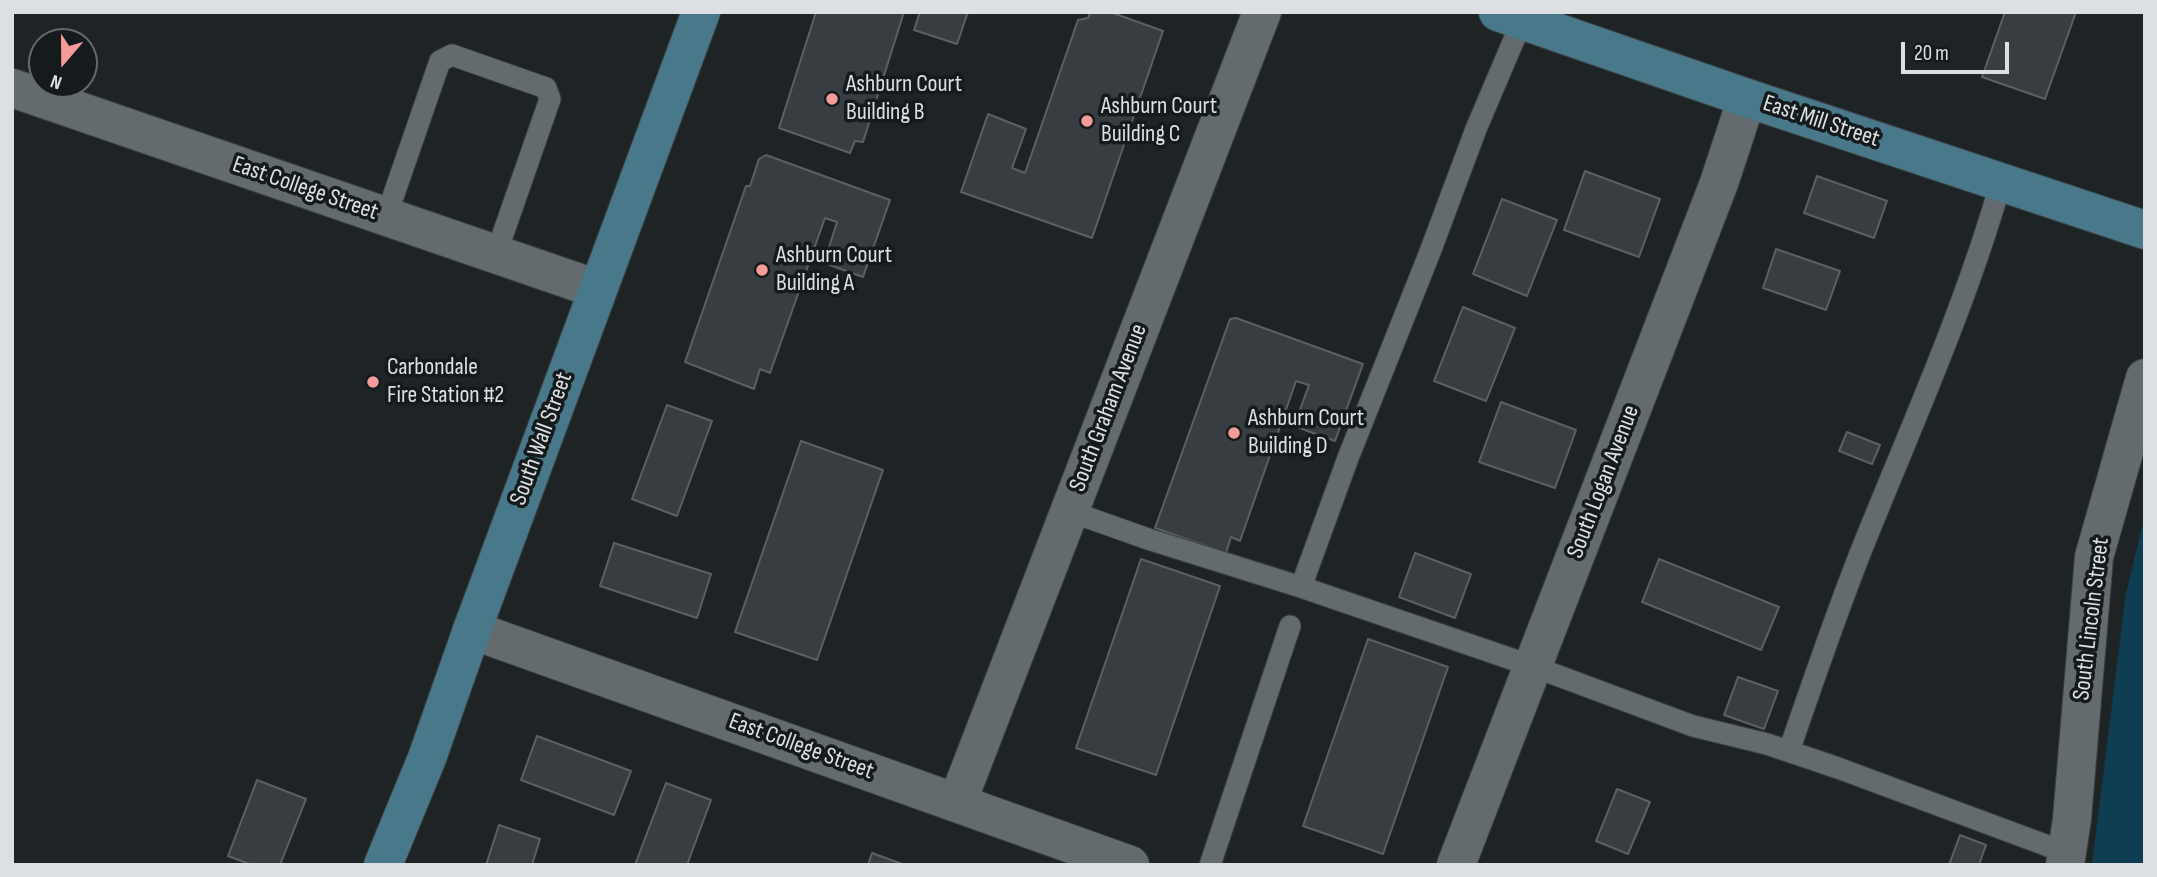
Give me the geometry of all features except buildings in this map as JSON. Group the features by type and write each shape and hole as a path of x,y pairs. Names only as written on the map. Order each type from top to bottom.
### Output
{"main road":[{"name":"South Wall Street","path":"383,865 427,758 597,289 701,12"},
{"name":"East Mill Street","path":"1533,19 1748,98 2145,230"}],"street":[{"name":"South Graham Avenue","path":"957,803 1262,12"},
{"name":"East College Street","path":"12,88 597,289"},
{"name":"South Logan Avenue","path":"1456,865 1719,183 1748,98"},
{"name":"South Lincoln Street","path":"2066,859 2072,819 2094,557 2145,378"},
{"name":"East College Street","path":"472,630 957,803 1051,852 1130,865"}],"lane":[{"path":"1301,587 1348,458 1476,129 1533,19"},
{"path":"386,217 440,61 453,55 546,88 550,99 496,254"},
{"path":"1789,751 1860,553 1978,258 2001,182"},
{"path":"1069,511 1532,666 1693,726 1789,751 2066,859"},
{"path":"1210,865 1290,626"}],"shaded area":[{"path":"2145,515 2145,865 2092,865 2126,593"}],"place":[{"name":"Ashburn Court Building B","path":"832,99"},
{"name":"Ashburn Court Building C","path":"1087,121"},
{"name":"Ashburn Court Building A","path":"762,270"},
{"name":"Carbondale Fire Station #2","path":"373,382"},
{"name":"Ashburn Court Building D","path":"1234,433"}]}
